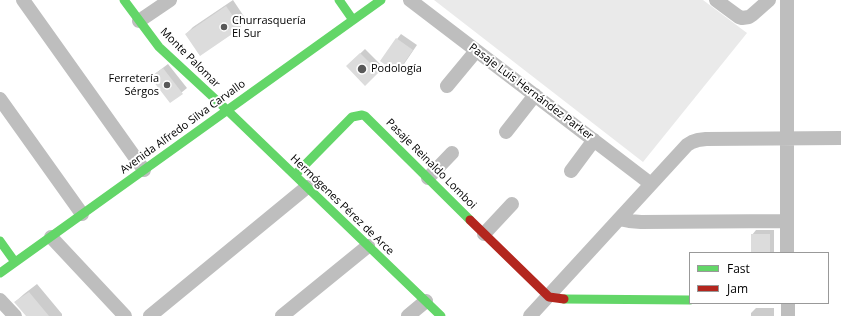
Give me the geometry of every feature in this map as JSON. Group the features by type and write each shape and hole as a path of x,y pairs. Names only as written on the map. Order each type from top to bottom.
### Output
{"street":[{"path":"23,0 144,170"},
{"name":"Monte Palomar","path":"124,0 159,47 227,110"},
{"path":"139,21 170,0"},
{"path":"339,0 353,20"},
{"name":"Avenida Alfredo Silva Carvallo","path":"0,273 381,0"},
{"name":"Pasaje Luis Hernández Parker","path":"410,0 651,184"},
{"path":"716,0 742,18 749,17 769,0"},
{"path":"787,0 787,252"},
{"path":"447,86 476,50"},
{"path":"506,132 534,95"},
{"path":"0,99 82,214"},
{"name":"Hermógenes Pérez de Arce","path":"227,110 441,316"},
{"name":"Pasaje Reinaldo Lomboi","path":"294,175 352,118 359,115 365,116 549,297"},
{"path":"530,316 688,145 698,140 706,139 841,138"},
{"path":"571,171 594,140"},
{"path":"428,178 452,153"},
{"path":"150,316 307,187"},
{"path":"484,234 512,204"},
{"path":"619,219 641,222 787,221"},
{"path":"51,237 126,316"},
{"path":"0,241 15,262"},
{"path":"282,316 368,246"},
{"path":"549,297 571,300 689,300"},
{"path":"0,300 15,316"},
{"path":"408,316 426,301"},
{"path":"788,304 788,316"}],"shaded area":[{"path":"434,0 703,0 747,33 643,162"}],"building":[{"path":"226,6 241,28 200,56 185,34"},
{"path":"396,38 413,50 397,73 380,61"},
{"name":"Podología","path":"360,53 379,72 365,86 346,66"},
{"name":"Ferretería Sérgos","path":"163,68 183,94 170,103 150,77"},
{"path":"751,234 770,234 770,252 751,252"},
{"path":"29,292 49,316 26,316 14,302"}],"traffic: fast":[{"path":"124,0 159,47 227,110 441,316"},
{"path":"339,0 353,20"},
{"path":"0,273 381,0"},
{"path":"295,175 352,117 362,115 365,116 470,220"},
{"path":"0,241 15,262"},
{"path":"564,299 689,300"}],"traffic: jam":[{"path":"470,220 549,297 564,299"}],"place":[{"name":"Churrasquería El Sur","path":"224,27"},
{"name":"Podología","path":"362,69"},
{"name":"Ferretería Sérgos","path":"167,85"}]}
